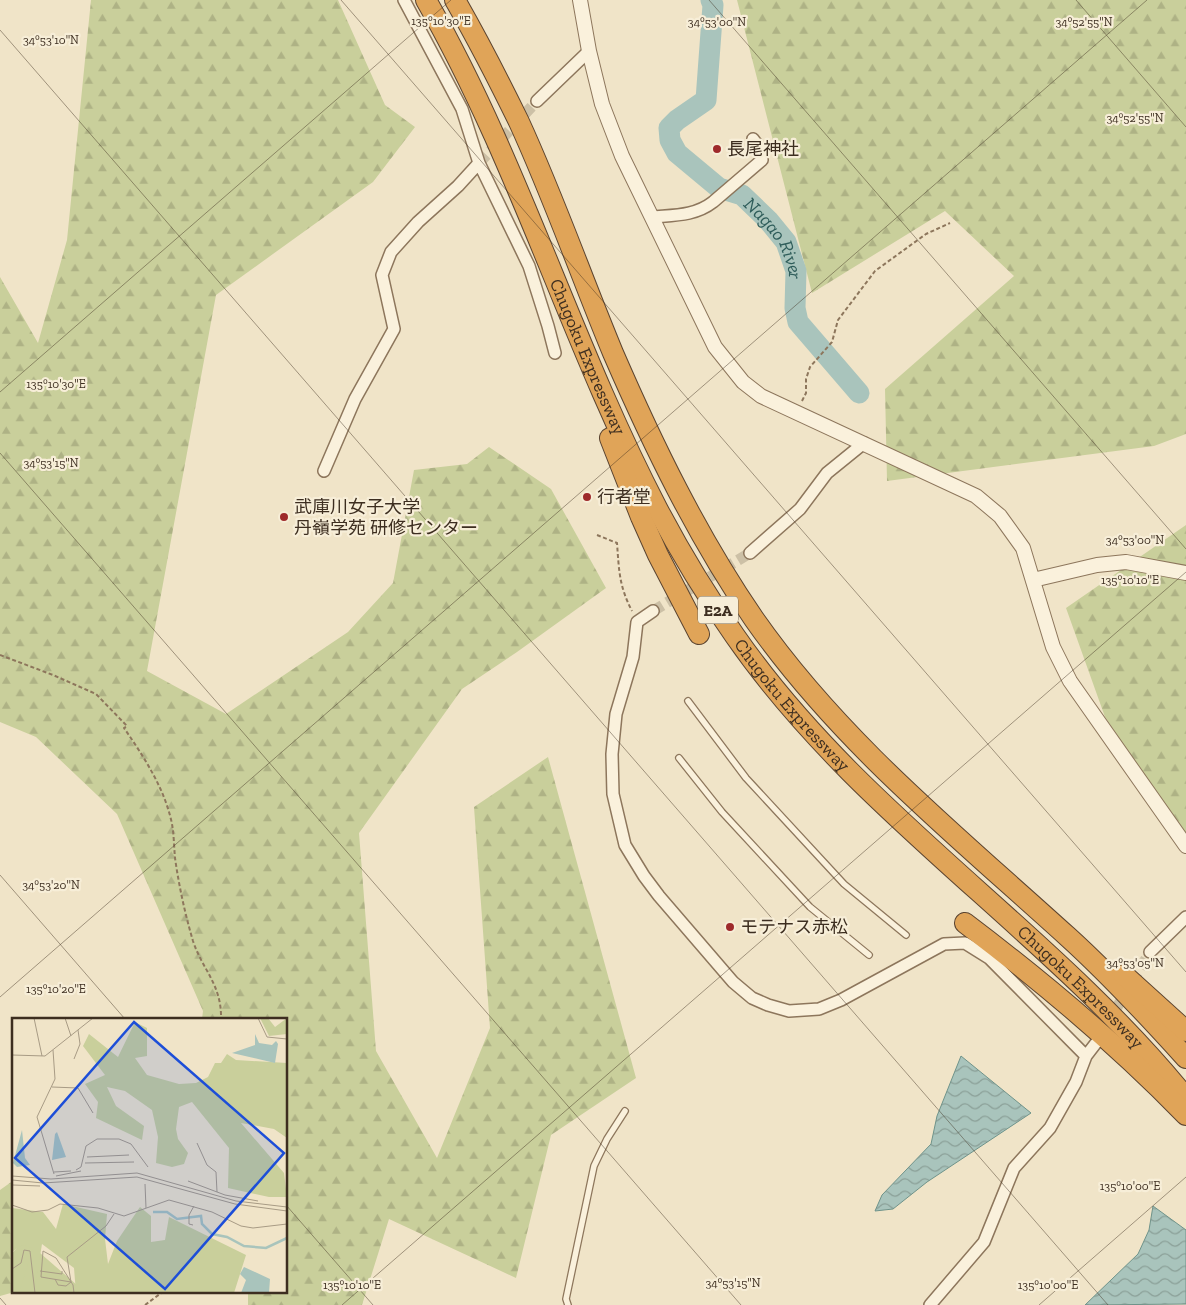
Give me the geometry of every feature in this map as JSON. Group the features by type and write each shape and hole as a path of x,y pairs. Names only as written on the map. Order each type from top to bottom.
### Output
{"highway":[{"name":"Chugoku Expressway","path":"426,0 494,133 633,458 664,522 736,638 766,677 836,758 916,836 1095,999 1133,1037 1186,1098"},
{"name":"Chugoku Expressway","path":"455,0 496,74 519,123 613,351 653,441 678,492 728,579 755,620 819,701 893,779 1107,975 1186,1058"},
{"path":"568,309 608,434 640,517 700,634"},
{"path":"979,857 1113,965 1186,1031"},
{"path":"965,923 1088,1022 1186,1115"}],"street":[{"path":"404,0 462,109 479,163 529,266 555,354"},
{"path":"580,0 589,51 605,112 622,156 715,347 743,382 761,396 976,496 1000,516 1023,548 1053,647 1070,681 1186,846"},
{"path":"537,101 589,51"},
{"path":"652,218 692,214 706,208 762,160 759,147 753,139"},
{"path":"324,472 355,399 394,329 382,275 391,252 418,222 458,186 479,163"},
{"path":"750,553 800,509 827,472 864,443"},
{"path":"1033,580 1097,565 1126,562 1186,573"},
{"path":"653,611 638,622 633,657 616,714 612,754 613,794 625,845 644,876 733,982 752,998 768,1005 789,1011 820,1009 841,1000 944,944 965,943 989,958 1086,1056"},
{"path":"1150,952 1186,917"},
{"path":"930,1305 984,1242 1014,1168 1050,1128 1076,1082 1086,1056 1096,1043"}],"lane":[{"path":"688,701 746,778 844,884 906,935"},
{"path":"679,758 722,812 810,907 869,955"},
{"path":"568,1305 566,1299 594,1166 607,1139 625,1111"}],"path":[{"path":"796,412 806,393 806,379 810,367 832,342 838,320 875,271 926,234 950,223"},
{"path":"597,535 617,543 623,593 638,622"},
{"path":"0,655 96,694 127,726 124,728 161,790 171,823 182,902 194,943 210,974 222,1004 221,1018"},
{"path":"145,1305 163,1292"}],"green space":[{"path":"91,0 338,0 385,105 415,127 373,182 216,295 147,671 226,714 348,632 393,583 414,470 467,464 489,447 551,489 606,588 462,689 359,833 376,1051 437,1158 490,1028 474,807 548,757 636,1078 551,1135 516,1278 389,1219 362,1305 248,1305 248,1292 288,1292 288,1018 202,1018 203,1011 117,814 36,737 0,722 0,277 38,343 67,240"},
{"path":"737,0 1186,0 1186,434 1154,446 887,481 885,389 1014,276 945,211 812,293"},
{"path":"1186,525 1186,843 1105,717 1066,608"},
{"path":"12,1181 12,1292 14,1292 0,1296 0,1190"}],"water":[{"path":"961,1056 1031,1113 927,1182 893,1209 875,1211 882,1195 931,1144 937,1116"},
{"path":"1153,1206 1186,1230 1186,1304 1085,1305 1138,1254 1149,1230"}],"waterway":[{"name":"Nagao River","path":"711,0 713,5 706,100 677,120 669,128 670,140 677,153 719,188 742,195 768,220 786,242 796,271 795,308 798,322 859,393"}],"tunnel":[{"path":"479,163 537,101"},
{"path":"653,611 750,553"},
{"path":"1098,1039 1150,952"}],"place":[{"name":"長尾神社","path":"717,149"},
{"name":"行者堂","path":"587,497"},
{"name":"武庫川女子大学 丹嶺学苑 研修センター","path":"284,517"},
{"name":"モテナス赤松","path":"730,927"}]}
